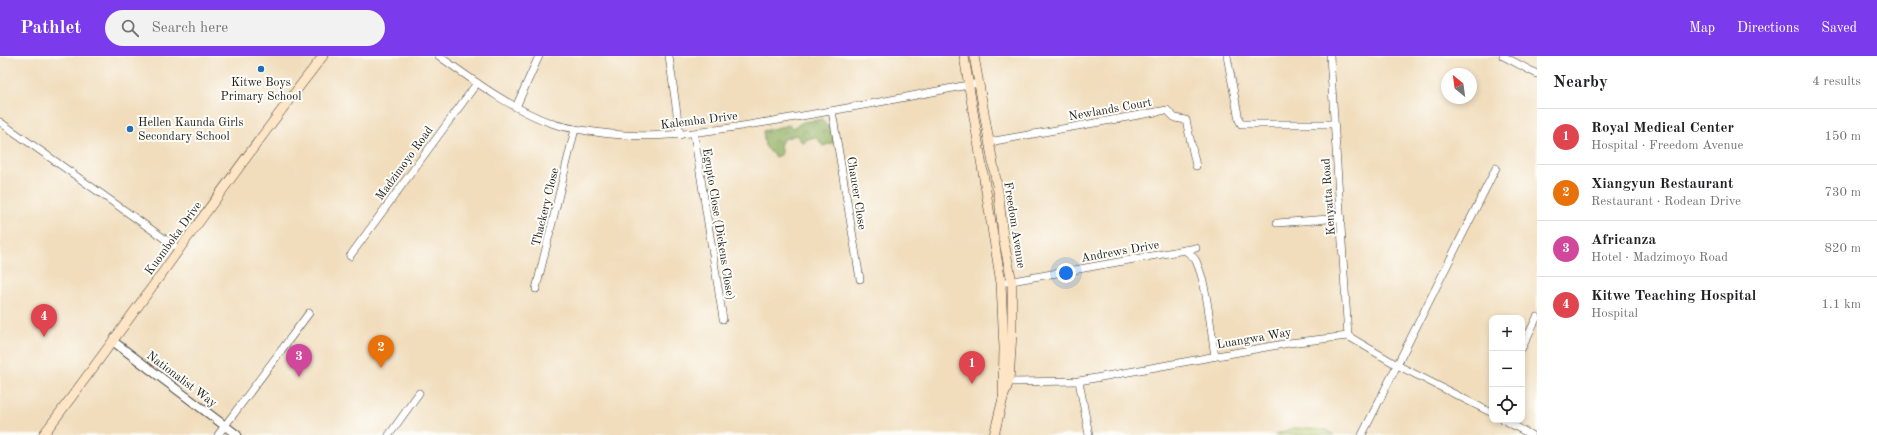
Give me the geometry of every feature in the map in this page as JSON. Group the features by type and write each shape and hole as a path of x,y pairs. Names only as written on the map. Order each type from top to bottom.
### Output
{"main road":[{"name":"Kuomboka Drive","path":"43,435 114,342 179,249 322,56"},
{"name":"Freedom Avenue","path":"964,56 1001,283 1006,381"},
{"name":"Freedom Avenue","path":"974,56 1012,282 1012,333 1006,381 994,435"}],"street":[{"name":"Kalemba Drive","path":"440,56 476,83 516,107 552,123 575,129 625,136 694,134 832,111 979,83"},
{"path":"516,107 539,56"},
{"path":"669,56 680,135"},
{"path":"1227,56 1241,124 1334,124"},
{"name":"Kenyatta Road","path":"1330,56 1348,336"},
{"path":"1503,56 1537,74"},
{"name":"Madzimoyo Road","path":"350,256 476,83"},
{"name":"Newlands Court","path":"989,142 1167,110 1175,118 1186,120 1196,166"},
{"name":"Chaucer Close","path":"832,111 860,279"},
{"path":"0,122 179,249"},
{"name":"Thackery Close","path":"536,289 575,129"},
{"name":"Egupto Close (Dickens Close)","path":"694,134 723,319"},
{"path":"1362,435 1496,168"},
{"path":"1277,223 1341,218"},
{"name":"Andrews Drive","path":"1001,283 1196,248"},
{"path":"1185,250 1196,261 1199,271 1207,300 1215,356"},
{"path":"218,435 309,313"},
{"path":"1525,342 1537,317"},
{"path":"1348,336 1397,365 1489,411"},
{"name":"Luangwa Way","path":"1006,381 1079,380 1289,343 1348,336"},
{"name":"Nationalist Way","path":"114,342 237,435"},
{"path":"1079,380 1089,435"},
{"path":"389,435 419,393"},
{"path":"1510,423 1532,435"}],"green space":[{"path":"822,119 827,127 832,125 835,142 823,146 816,137 808,139 803,143 796,135 783,139 780,146 782,154 775,157 765,146 763,131 789,125 792,128 803,122"},
{"path":"1293,428 1327,430 1334,435 1274,435"}],"place":[{"name":"Kitwe Boys Primary School","path":"261,69"},
{"name":"Hellen Kaunda Girls Secondary School","path":"130,129"},
{"name":"Kitwe Teaching Hospital","path":"44,337"},
{"name":"Xiangyun Restaurant","path":"381,368"},
{"name":"Africanza","path":"299,377"},
{"name":"Royal Medical Center","path":"972,384"}]}
